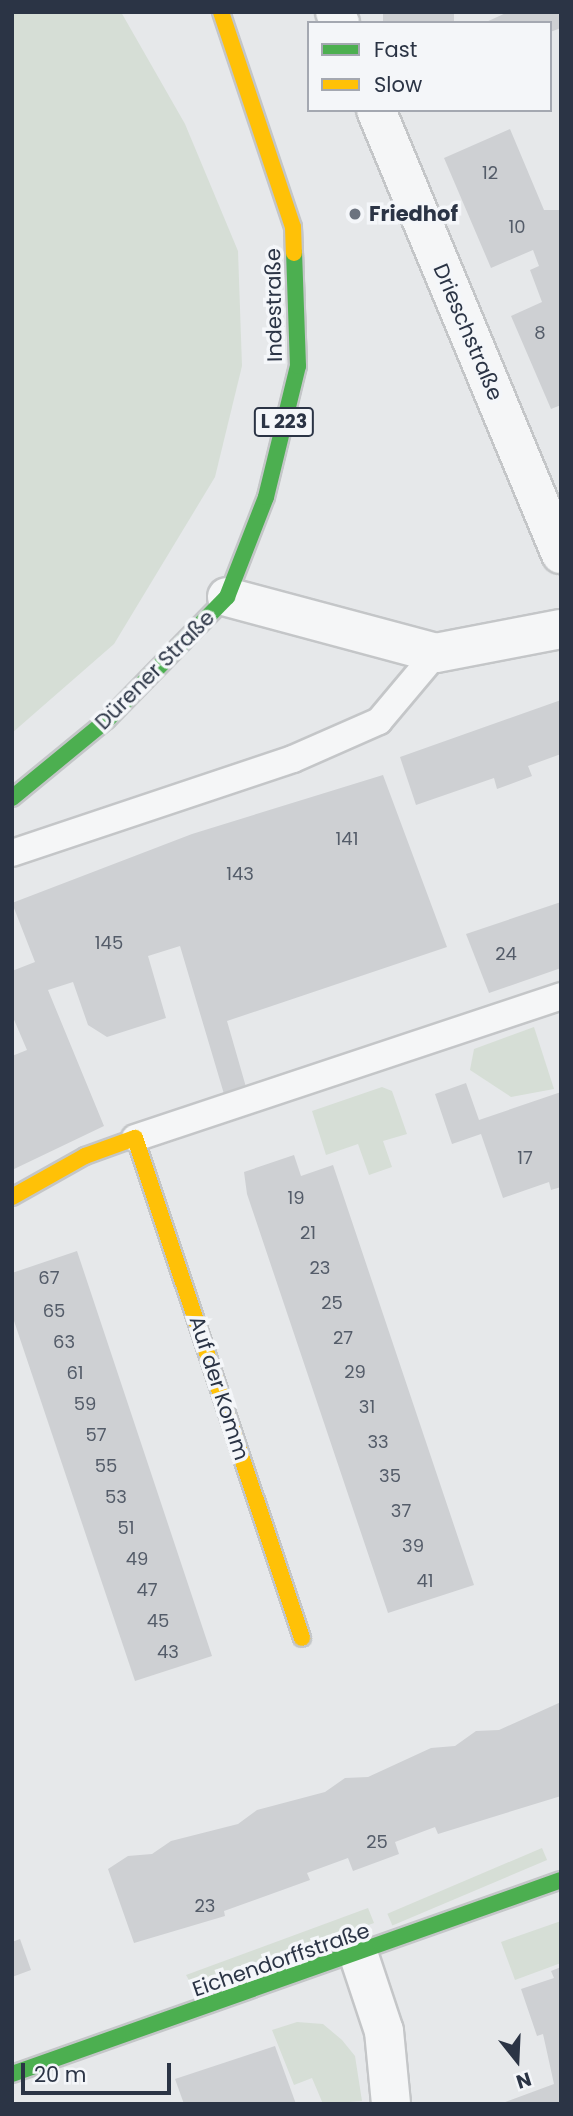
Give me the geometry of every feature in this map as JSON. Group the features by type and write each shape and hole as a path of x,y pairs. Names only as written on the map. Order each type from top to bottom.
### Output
{"street":[{"name":"Indestraße","path":"221,12 293,227 298,366 266,497 227,597"},
{"name":"Drieschstraße","path":"377,112 561,554"},
{"name":"Dürener Straße","path":"12,798 107,720 227,597 436,653 561,629"},
{"path":"12,1197 85,1156 135,1138"},
{"name":"Auf der Komm","path":"135,1138 302,1638"},
{"name":"Eichendorffstraße","path":"12,2074 359,1956 561,1880"},
{"path":"359,1956 384,2031 391,2104"}],"lane":[{"path":"12,853 293,759 379,721 436,653"},
{"path":"135,1138 561,996"}],"shaded area":[{"path":"12,12 121,12 185,124 238,251 242,366 215,477 114,644 12,733"},
{"path":"534,1027 554,1089 511,1097 470,1070 474,1049"},
{"path":"382,1087 392,1091 407,1134 383,1141 392,1167 369,1175 358,1144 326,1155 312,1111"},
{"path":"542,1848 547,1860 392,1926 387,1914"},
{"path":"368,1908 374,1923 193,1987 186,1975"},
{"path":"561,1921 561,1963 515,1980 501,1942"},
{"path":"297,2022 323,2024 342,2040 355,2056 362,2101 323,2104 312,2078 294,2085 272,2030"}],"building":[{"path":"383,12 454,12 454,21 383,21"},
{"path":"508,12 561,12 561,28 552,31 552,21 488,21"},
{"path":"510,129 544,210 561,210 561,405 551,409 511,316 542,302 530,270 539,266 533,250 491,268 444,158"},
{"path":"561,700 561,754 528,766 532,776 497,789 494,778 416,805 400,757"},
{"path":"383,775 447,947 227,1021 246,1087 224,1094 180,946 148,956 166,1018 107,1037 88,1025 73,982 48,990 104,1126 12,1170 12,1056 27,1050 12,1015 12,971 35,962 12,903 192,834"},
{"path":"561,902 561,968 489,993 466,934"},
{"path":"466,1083 479,1120 561,1092 561,1187 551,1190 549,1182 503,1198 481,1134 452,1144 435,1094"},
{"path":"294,1155 301,1176 333,1165 474,1585 388,1613 247,1194 244,1172"},
{"path":"77,1251 212,1656 135,1681 12,1315 12,1273"},
{"path":"561,1702 561,1796 438,1834 435,1827 395,1842 399,1854 353,1871 348,1858 307,1873 310,1880 224,1911 225,1916 134,1943 108,1869 128,1856 152,1854 171,1841 238,1824 257,1810 325,1792 345,1778 368,1777 431,1748 455,1746 476,1731 499,1730"},
{"path":"20,1939 31,1970 12,1977 12,1942"},
{"path":"561,1967 561,2104 500,2104 554,2084 543,2034 537,2036 521,1989 554,1978 551,1971"},
{"path":"275,2046 296,2104 184,2104 175,2079"}],"traffic: fast":[{"path":"12,798 107,720 227,597 266,497 298,366 294,253"},
{"path":"12,2074 561,1880"}],"traffic: slow":[{"path":"221,12 293,227 294,253"},
{"path":"12,1197 85,1156 135,1138 302,1638"}],"place":[{"name":"Friedhof","path":"355,214"}]}
